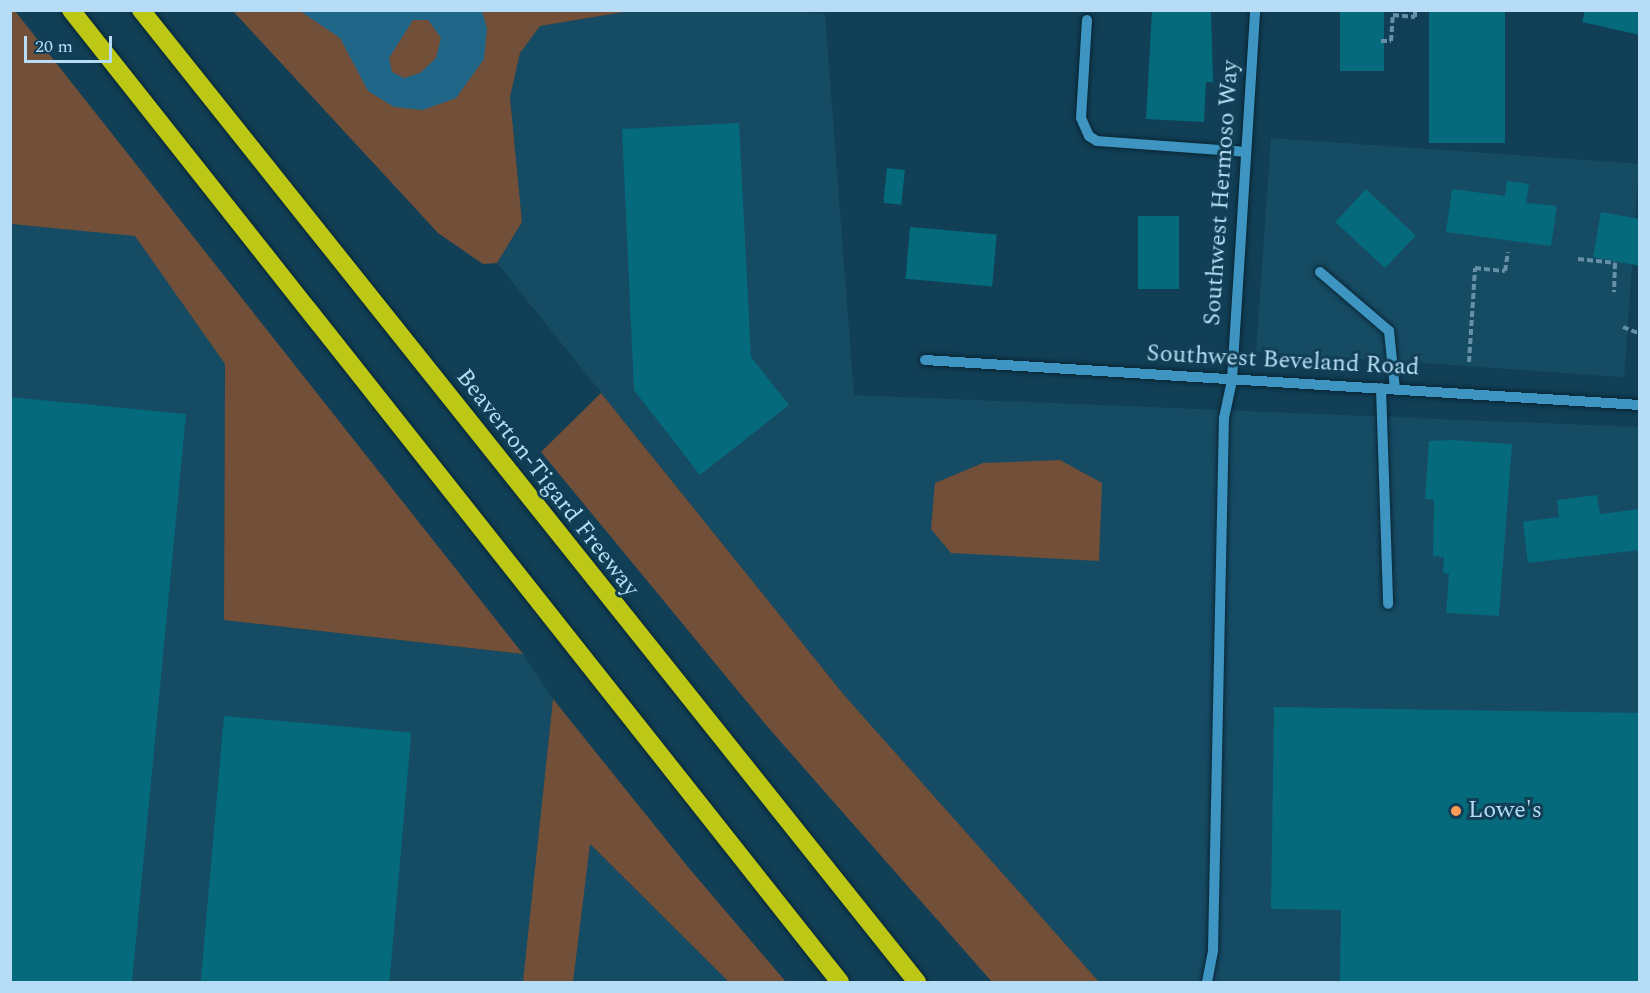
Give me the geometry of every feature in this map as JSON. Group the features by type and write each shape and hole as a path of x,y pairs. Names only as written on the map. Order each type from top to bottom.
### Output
{"highway":[{"path":"71,10 840,982"},
{"name":"Beaverton-Tigard Freeway","path":"141,10 917,982"}],"street":[{"name":"Southwest Hermoso Way","path":"1207,982 1213,950 1224,418 1232,379 1255,10"},
{"path":"1087,20 1081,118 1089,136 1246,153"},
{"path":"1320,272 1389,331 1395,389"},
{"name":"Southwest Beveland Road","path":"925,360 1640,405"},
{"path":"1381,388 1388,604"}],"path":[{"path":"1381,40 1391,41 1393,15 1415,17 1415,10"},
{"path":"1469,363 1475,268 1505,271 1508,252"},
{"path":"1578,259 1615,263 1614,292"},
{"path":"1623,327 1640,334"}],"shaded area":[{"path":"787,10 825,14 854,395 1639,427 1639,982 1099,982 844,695 497,263 522,222 510,97 520,53 539,26 630,11"},
{"path":"10,11 15,11 523,654 224,620 225,364 135,236 11,224"},
{"path":"233,11 630,11 540,26 520,53 510,97 522,222 497,263 483,264 438,233"},
{"path":"300,11 482,11 487,28 484,59 456,98 423,110 394,107 368,91 340,38","holes":["413,20 428,20 441,38 436,58 420,73 404,78 392,72 389,58"]},
{"path":"1271,138 1639,164 1624,377 1256,351"},
{"path":"10,224 135,235 225,364 224,620 523,654 553,699 543,798 729,982 11,982"},
{"path":"601,393 844,695 1099,982 992,982 766,725 541,452"},
{"path":"1060,460 1102,483 1099,561 951,553 931,529 935,483 983,463"},
{"path":"553,699 688,867 786,982 729,982 590,844 573,982 523,982"}],"building":[{"path":"1152,10 1211,11 1213,82 1206,82 1204,122 1146,119"},
{"path":"1340,10 1384,10 1384,71 1340,71"},
{"path":"1429,10 1505,10 1505,143 1429,143"},
{"path":"1585,10 1640,10 1640,35 1582,22"},
{"path":"739,123 751,357 789,405 700,475 634,390 622,129"},
{"path":"887,168 905,170 901,205 883,203"},
{"path":"1507,181 1529,184 1526,203 1557,206 1551,246 1446,232 1452,189 1505,196"},
{"path":"1366,189 1416,235 1385,268 1335,222"},
{"path":"1601,212 1640,219 1640,266 1593,257"},
{"path":"1138,216 1179,216 1179,289 1138,289"},
{"path":"910,227 997,235 992,286 905,279"},
{"path":"10,397 186,414 132,982 10,982"},
{"path":"1429,441 1512,444 1499,616 1446,613 1449,574 1443,573 1444,557 1433,556 1434,500 1425,499"},
{"path":"1597,495 1600,514 1640,509 1640,550 1528,563 1523,522 1559,517 1557,500"},
{"name":"Lowe's","path":"1274,707 1640,713 1640,982 1340,982 1341,910 1271,909"},
{"path":"224,716 411,732 389,982 201,982"}],"place":[{"name":"Lowe's","path":"1456,811"}]}
